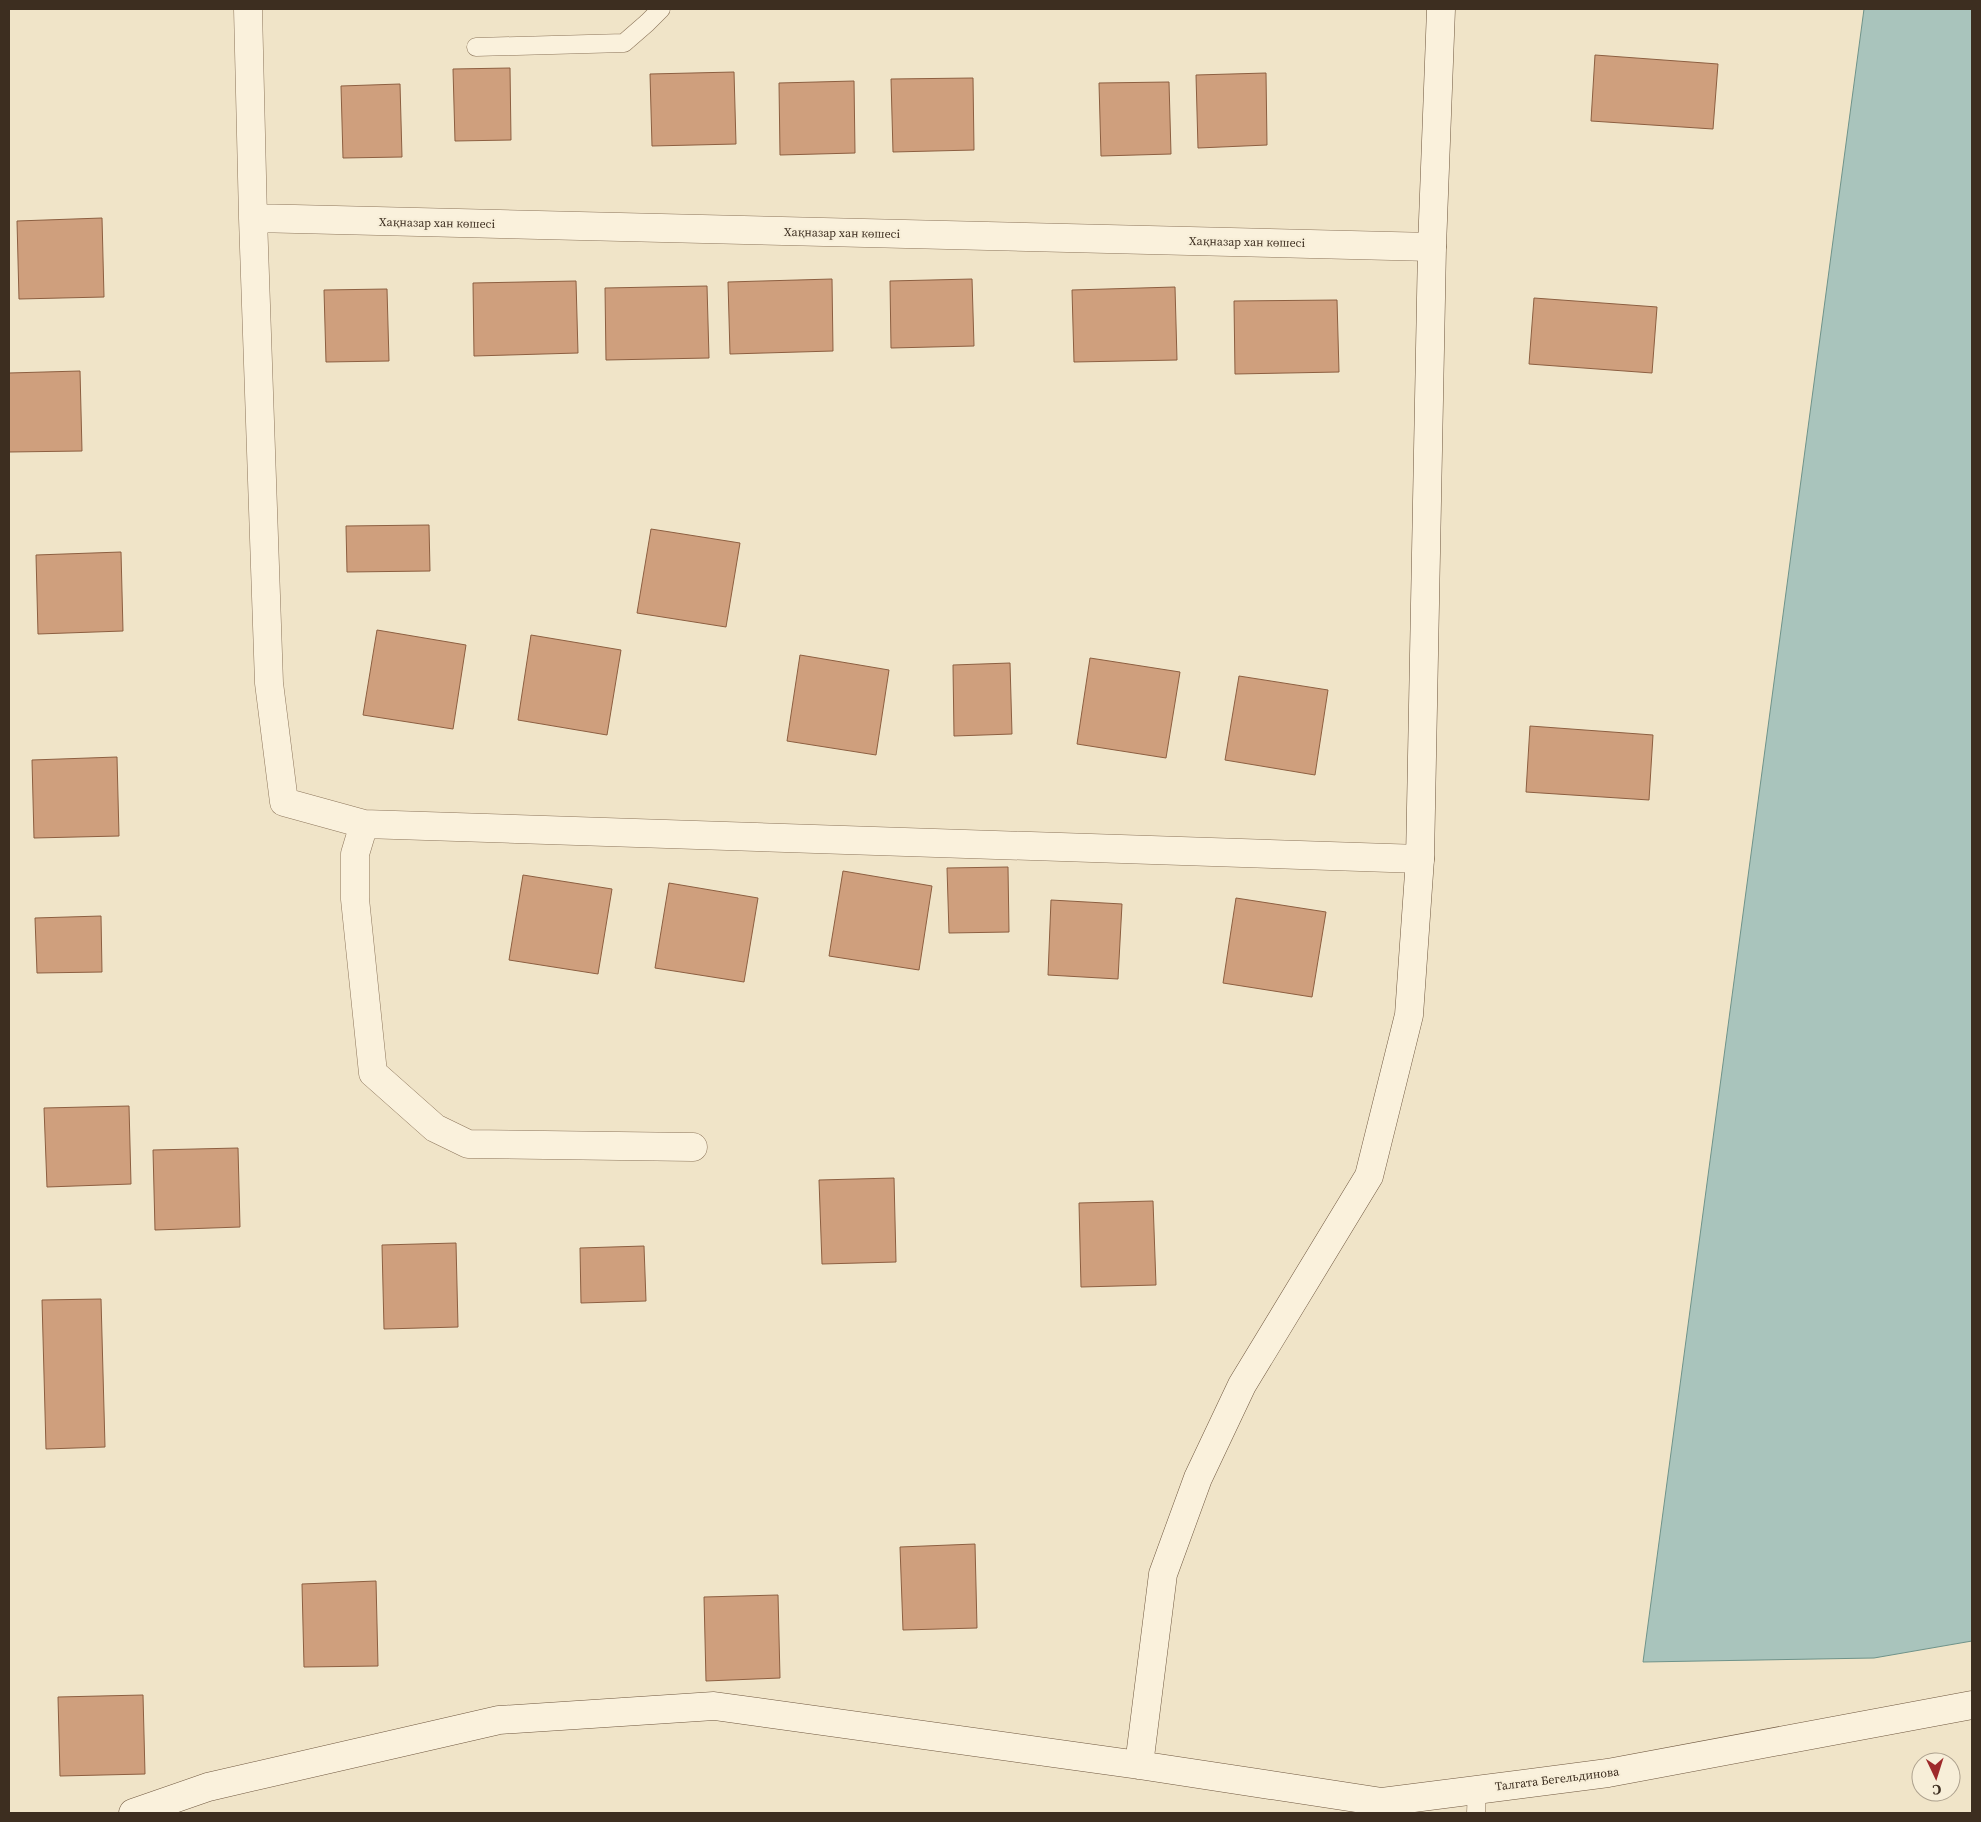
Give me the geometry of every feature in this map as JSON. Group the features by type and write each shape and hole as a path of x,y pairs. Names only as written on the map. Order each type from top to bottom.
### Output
{"street":[{"path":"248,9 253,218 269,683 284,802 364,824 1420,859"},
{"path":"1139,1765 1163,1574 1198,1478 1242,1385 1369,1176 1409,1016 1420,859 1432,247 1441,9"},
{"name":"Хақназар хан көшесі","path":"253,218 1432,247"},
{"path":"364,824 355,854 355,899 373,1073 435,1128 468,1144 692,1146"},
{"name":"Талгата Бегельдинова","path":"133,1813 208,1787 500,1720 714,1706 1139,1765 1382,1802 1477,1801 1608,1773 1972,1705"}],"lane":[{"path":"476,47 624,43 648,23 661,9"}],"water":[{"path":"1864,9 1972,9 1972,1641 1874,1658 1643,1662"}],"building":[{"path":"1595,55 1718,64 1713,129 1591,121"},
{"path":"510,68 511,140 455,141 453,69"},
{"path":"734,72 736,144 652,146 650,74"},
{"path":"1266,73 1267,145 1198,148 1196,75"},
{"path":"973,78 974,150 893,152 891,79"},
{"path":"854,81 855,153 780,155 779,83"},
{"path":"1169,82 1171,154 1101,156 1099,83"},
{"path":"400,84 402,157 343,158 341,86"},
{"path":"102,218 104,297 19,299 17,221"},
{"path":"832,279 833,351 730,354 728,282"},
{"path":"972,279 974,346 891,348 890,281"},
{"path":"576,281 578,353 474,356 473,283"},
{"path":"707,286 709,358 606,360 605,288"},
{"path":"1175,287 1177,360 1074,362 1072,290"},
{"path":"387,289 389,361 326,362 324,290"},
{"path":"1534,298 1657,307 1652,373 1529,364"},
{"path":"1337,300 1339,372 1235,374 1234,301"},
{"path":"80,371 82,451 9,452 9,373"},
{"path":"429,525 430,571 347,572 346,526"},
{"path":"651,529 740,543 726,627 637,613"},
{"path":"121,552 123,631 38,634 36,555"},
{"path":"377,630 466,645 453,729 363,715"},
{"path":"531,635 621,650 607,735 518,720"},
{"path":"800,655 889,670 876,755 787,741"},
{"path":"1090,658 1180,672 1166,758 1077,744"},
{"path":"1010,663 1012,734 954,736 953,665"},
{"path":"1239,676 1328,690 1315,775 1225,760"},
{"path":"1530,726 1653,735 1649,800 1526,792"},
{"path":"117,757 119,836 34,838 32,760"},
{"path":"1008,867 1009,932 949,933 947,868"},
{"path":"843,871 932,886 919,970 829,956"},
{"path":"523,875 612,889 598,974 509,960"},
{"path":"669,883 758,898 744,982 655,968"},
{"path":"1236,898 1326,912 1312,997 1223,983"},
{"path":"1051,900 1122,904 1118,979 1048,975"},
{"path":"101,916 102,972 37,973 35,918"},
{"path":"129,1106 131,1184 47,1187 44,1108"},
{"path":"238,1148 240,1227 155,1230 153,1150"},
{"path":"894,1178 896,1262 822,1264 819,1180"},
{"path":"1153,1201 1156,1285 1081,1287 1079,1203"},
{"path":"456,1243 458,1327 384,1329 382,1245"},
{"path":"644,1246 646,1301 581,1303 580,1248"},
{"path":"101,1299 105,1447 46,1449 42,1300"},
{"path":"975,1544 977,1628 903,1630 900,1547"},
{"path":"376,1581 378,1666 304,1667 302,1584"},
{"path":"778,1595 780,1678 706,1681 704,1597"},
{"path":"143,1695 145,1774 60,1776 58,1697"}]}
